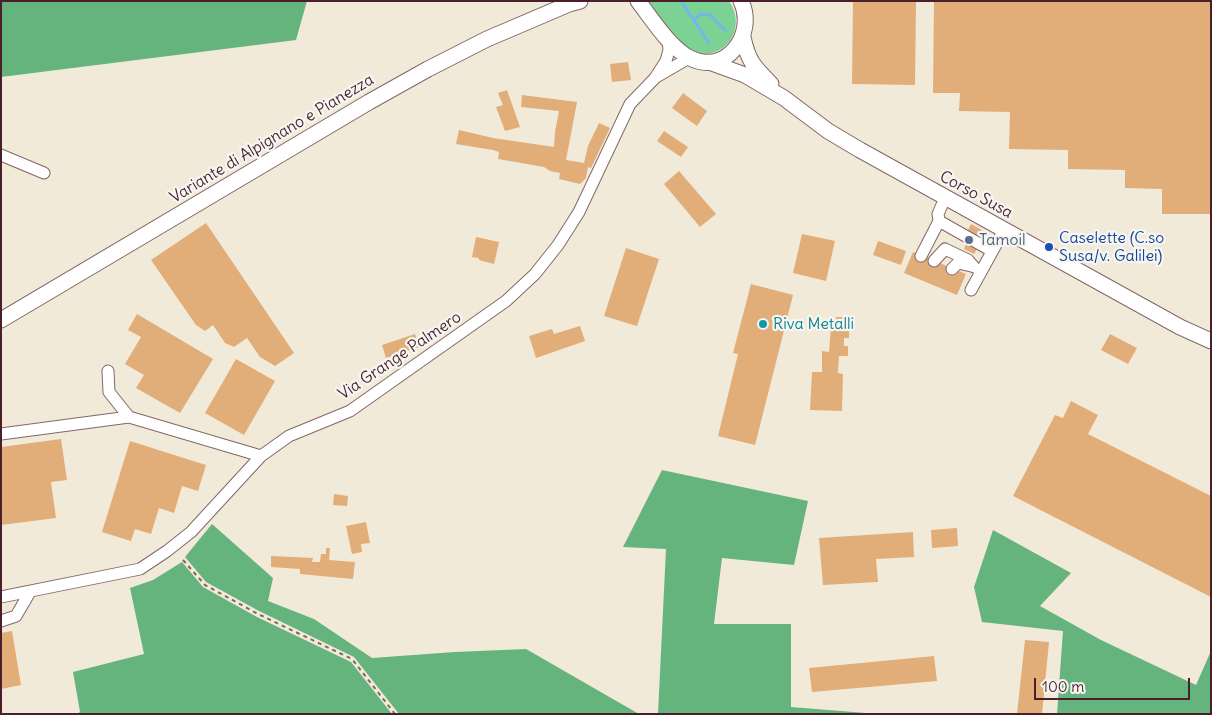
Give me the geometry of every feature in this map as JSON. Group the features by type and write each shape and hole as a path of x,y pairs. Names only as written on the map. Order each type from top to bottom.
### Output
{"main road":[{"path":"638,1 668,39 689,58"},
{"path":"709,62 729,54 737,48 743,37 746,16 741,1"},
{"name":"Variante di Alpignano e Pianezza","path":"1,320 361,106 487,39 573,2"},
{"name":"Corso Susa","path":"743,37 748,57 756,69 784,98"},
{"name":"Corso Susa","path":"689,58 699,62 709,62 744,75 784,98 828,131 945,198 1180,327 1211,341"}],"street":[{"name":"Via Grange Palmero","path":"1,597 140,569 191,532 261,456 289,436 350,411 478,323 506,301 535,274 558,245 579,212 630,104 654,78 666,61 669,50 668,39"},
{"name":"Via Grange Palmero","path":"654,78 689,58"},
{"path":"1,154 44,173"},
{"path":"921,256 939,221 938,214 945,198"},
{"path":"939,221 992,251"},
{"path":"971,290 978,269 992,251 1004,230"},
{"path":"934,261 945,249 968,260 978,269"},
{"path":"952,269 958,263 978,269"},
{"path":"108,371 109,392 129,418"},
{"path":"1,434 129,418 261,456"},
{"path":"1,621 16,616 30,592"}],"path":[{"path":"183,560 205,585 258,614 352,659 395,714"}],"green space":[{"path":"1,1 307,1 296,40 1,77"},
{"path":"647,1 729,1 735,12 736,24 733,34 728,43 720,50 700,53 688,49 672,34"},
{"path":"662,470 808,501 794,565 722,558 714,624 791,624 791,707 878,714 658,714 666,549 623,547"},
{"path":"212,524 273,578 268,601 314,619 372,658 526,649 639,714 399,714 354,657 259,611 206,582 185,557"},
{"path":"993,530 1071,573 1040,606 1101,640 1196,685 1211,651 1211,714 1057,714 1063,631 982,622 974,587"},
{"path":"182,562 203,587 257,617 351,662 392,714 77,714 80,712 73,672 144,654 130,588 153,580"}],"building":[{"path":"853,1 916,1 915,85 852,84"},
{"path":"934,1 1211,1 1211,214 1162,214 1162,189 1125,188 1125,170 1068,169 1068,150 1009,149 1010,112 959,111 960,93 933,93"},
{"path":"628,62 631,80 612,82 610,64"},
{"path":"507,90 520,127 505,131 496,107 503,105 498,93"},
{"path":"683,93 707,111 697,126 672,108"},
{"path":"522,95 577,102 566,160 584,163 588,146 599,123 610,128 591,168 588,167 586,178 580,184 559,179 560,173 550,171 544,167 498,159 499,152 493,150 456,144 459,130 493,138 554,147 559,111 521,107"},
{"path":"664,131 688,147 681,157 657,141"},
{"path":"679,171 716,214 700,227 664,184"},
{"path":"206,223 294,353 275,366 260,357 247,338 234,347 225,343 213,325 205,331 196,325 151,260"},
{"path":"971,224 982,230 976,240 966,234"},
{"path":"802,234 835,241 826,281 793,273"},
{"path":"476,237 499,242 494,264 472,257"},
{"path":"878,241 906,251 901,265 873,255"},
{"path":"966,244 977,249 974,254 964,249"},
{"path":"626,248 659,259 637,326 604,316"},
{"path":"913,252 966,274 957,295 904,273"},
{"path":"751,284 793,295 755,445 718,436 738,354 733,353"},
{"path":"137,314 213,359 180,413 136,388 144,375 125,364 141,337 128,330"},
{"path":"836,317 845,317 844,326 849,326 849,338 844,338 844,346 848,346 848,356 839,356 838,373 843,374 842,411 810,410 812,372 822,372 822,351 829,352 831,326 835,326"},
{"path":"580,326 585,341 536,358 529,336 552,329 554,334"},
{"path":"415,334 419,347 386,358 382,345"},
{"path":"1110,334 1137,348 1128,364 1101,350"},
{"path":"236,359 275,381 244,435 205,413"},
{"path":"1071,401 1098,415 1088,434 1211,496 1211,597 1013,496 1055,415 1063,418"},
{"path":"61,439 67,480 51,482 56,518 1,525 1,447"},
{"path":"130,441 206,465 198,491 182,486 174,513 159,508 151,534 135,529 131,541 102,532"},
{"path":"334,494 348,496 347,506 333,505"},
{"path":"366,522 370,543 361,544 362,552 352,554 346,526"},
{"path":"957,528 958,546 932,548 931,530"},
{"path":"913,532 914,557 876,559 878,582 823,585 819,538"},
{"path":"326,548 330,548 329,560 355,562 353,579 300,574 300,569 271,567 271,556 313,558 312,562 320,562 321,554 326,554"},
{"path":"12,631 21,685 1,689 1,633"},
{"path":"1025,640 1049,642 1042,714 1017,714"},
{"path":"934,656 937,681 812,692 809,668"}],"waterway":[{"path":"681,1 709,43"},
{"path":"694,20 700,14 710,15 726,31"}],"place":[{"name":"Tamoil","path":"969,240"},
{"name":"Caselette (C.so Susa/v. Galilei)","path":"1049,247"},
{"name":"Riva Metalli","path":"763,324"}]}
